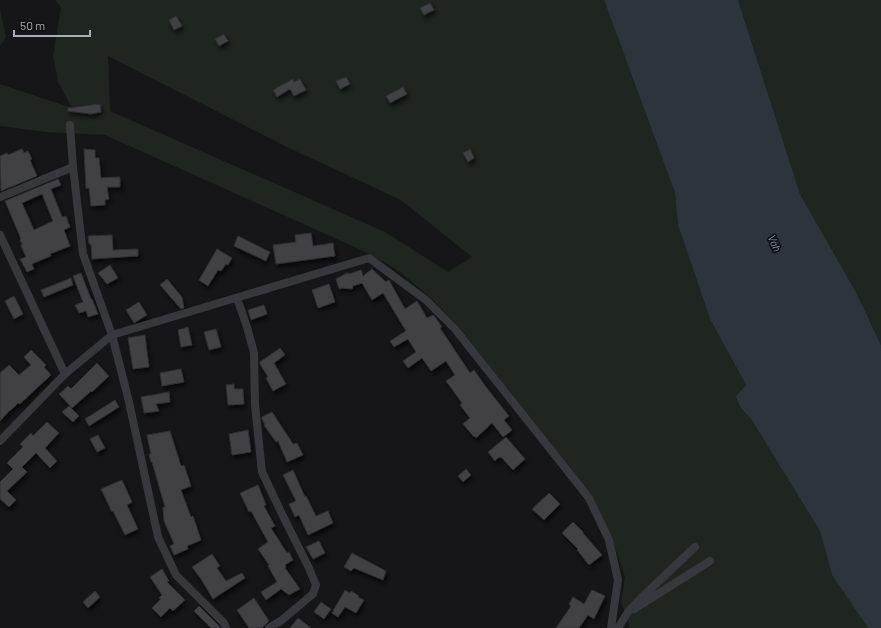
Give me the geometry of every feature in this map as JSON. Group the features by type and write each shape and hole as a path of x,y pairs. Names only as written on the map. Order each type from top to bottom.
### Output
{"street":[{"path":"70,125 73,167 83,254 112,335 158,537 176,575 224,623 226,628"},
{"path":"0,197 73,167"},
{"path":"0,235 65,374"},
{"path":"0,441 65,374 112,335 369,258 426,300 455,329 589,498 609,540 618,580 611,628"},
{"path":"237,298 254,353 255,405 262,472 316,585 313,594 282,620 269,628"},
{"path":"618,628 628,612 641,598 695,547"},
{"path":"628,612 710,561"}],"shaded area":[{"path":"55,0 604,0 675,193 678,225 710,319 746,385 737,396 740,407 751,419 820,531 832,575 868,628 630,628 621,602 625,577 612,538 594,499 459,327 431,298 399,271 368,253 105,135 46,132 0,126 0,84 72,108 58,82 53,56 61,7","holes":["108,56 287,147 401,200 472,257 448,272 385,232 110,111"]},
{"path":"738,0 881,0 881,345 857,294 800,194"},
{"path":"0,10 6,37 0,46"}],"water":[{"name":"Váh","path":"604,0 738,0 800,194 857,294 881,345 881,628 868,628 832,575 820,531 751,419 740,407 736,396 746,385 710,319 678,225 675,193"}],"building":[{"path":"430,3 434,10 424,15 420,8"},
{"path":"176,16 182,26 174,30 169,20"},
{"path":"224,34 228,41 219,46 215,39"},
{"path":"346,77 350,84 340,89 336,81"},
{"path":"293,79 294,82 300,79 306,90 294,96 290,89 277,97 273,90"},
{"path":"403,87 407,94 390,103 386,96"},
{"path":"100,104 101,112 91,114 68,111 68,108"},
{"path":"22,149 24,153 28,151 37,176 1,191 0,156 7,153 8,155"},
{"path":"84,149 95,150 95,158 99,158 101,178 120,177 120,187 107,187 109,199 105,200 105,205 91,206 89,188 86,188"},
{"path":"470,149 474,158 468,162 463,153"},
{"path":"58,179 61,185 51,189 62,217 66,216 70,227 64,230 70,246 50,254 51,256 32,264 34,269 27,272 20,259 26,257 21,246 21,239 5,201","holes":["42,194 53,221 34,230 22,203"]},
{"path":"311,233 313,246 333,243 335,256 276,264 273,245 296,242 295,235"},
{"path":"112,235 113,250 138,249 138,256 92,259 91,244 89,244 88,236"},
{"path":"238,236 270,252 266,261 234,246"},
{"path":"217,249 232,258 228,265 226,264 221,271 218,270 208,286 199,280"},
{"path":"110,265 118,278 107,284 98,273"},
{"path":"372,269 386,282 389,280 405,309 417,301 427,318 433,315 435,317 442,327 440,328 470,373 474,370 509,416 504,420 512,430 503,437 492,423 476,438 475,436 474,437 463,424 470,418 460,405 462,403 446,381 455,375 446,361 431,371 422,358 408,368 403,361 416,352 408,339 394,347 390,341 406,331 383,293 372,300 362,283 353,286 352,289 339,289 336,279 347,273 349,274 361,270 363,276"},
{"path":"81,273 98,314 88,317 86,311 79,313 75,305 83,302 73,276"},
{"path":"71,278 73,285 44,297 41,290"},
{"path":"167,279 182,297 184,308 181,309 160,285"},
{"path":"329,284 335,302 318,308 312,290"},
{"path":"14,296 23,314 14,319 5,301"},
{"path":"139,302 147,315 134,323 126,310"},
{"path":"264,305 267,314 251,320 248,310"},
{"path":"188,327 192,345 181,347 178,330"},
{"path":"216,329 221,347 209,350 204,332"},
{"path":"145,335 149,367 133,369 128,338"},
{"path":"280,348 285,355 274,363 286,384 273,391 260,362"},
{"path":"31,350 46,365 44,367 51,375 20,404 18,403 10,410 0,421 0,373 9,365 19,375 31,365 24,357"},
{"path":"97,363 109,376 72,408 59,394 68,386 71,389"},
{"path":"181,369 184,382 162,386 160,373"},
{"path":"234,384 234,389 243,389 244,404 228,405 226,385"},
{"path":"169,392 170,402 156,404 159,411 144,413 141,397"},
{"path":"115,400 119,407 89,426 85,419"},
{"path":"69,406 79,416 73,422 62,412"},
{"path":"272,412 293,444 297,443 303,455 287,462 278,441 276,442 264,425 262,419 262,417"},
{"path":"47,422 59,433 45,448 57,461 50,468 36,453 22,467 27,472 7,491 16,500 9,507 0,499 0,482 13,469 7,463 23,447 20,444 31,433 33,436"},
{"path":"248,430 251,452 232,455 229,434"},
{"path":"170,431 181,466 184,465 191,486 181,490 191,517 193,516 201,540 187,546 188,549 174,555 170,546 174,544 164,521 163,508 165,507 149,454 151,454 147,435"},
{"path":"98,435 105,448 97,452 90,439"},
{"path":"506,437 525,459 513,470 501,457 495,461 488,452"},
{"path":"466,469 471,475 463,482 458,476"},
{"path":"293,470 305,497 306,496 316,516 328,511 333,523 308,535 299,515 295,517 289,504 296,501 283,475"},
{"path":"122,480 132,502 127,505 138,529 125,535 101,489"},
{"path":"258,485 266,505 264,506 275,526 271,528 287,553 289,552 293,560 285,565 285,568 300,589 289,595 281,589 266,600 261,592 277,582 268,566 269,565 258,549 268,542 251,511 249,512 240,493"},
{"path":"549,493 560,504 544,520 532,509"},
{"path":"573,522 602,555 589,565 577,550 578,549 562,533"},
{"path":"319,541 325,553 313,559 306,547"},
{"path":"352,553 386,571 383,580 354,568 351,571 344,567"},
{"path":"212,554 220,566 217,568 226,581 242,573 245,578 213,599 192,567"},
{"path":"162,569 169,581 167,582 185,600 173,611 170,608 161,617 152,608 161,599 159,598 162,595 150,577"},
{"path":"345,590 350,593 351,591 364,600 356,613 345,607 338,617 332,613"},
{"path":"592,590 605,596 594,619 588,615 579,628 556,628 571,606 569,604 573,597 584,604"},
{"path":"95,591 100,597 88,608 83,602"},
{"path":"254,598 269,621 262,628 249,628 237,610"},
{"path":"321,602 331,609 324,619 314,612"},
{"path":"199,606 220,628 211,628 194,611"},
{"path":"298,618 311,628 290,628"}]}
